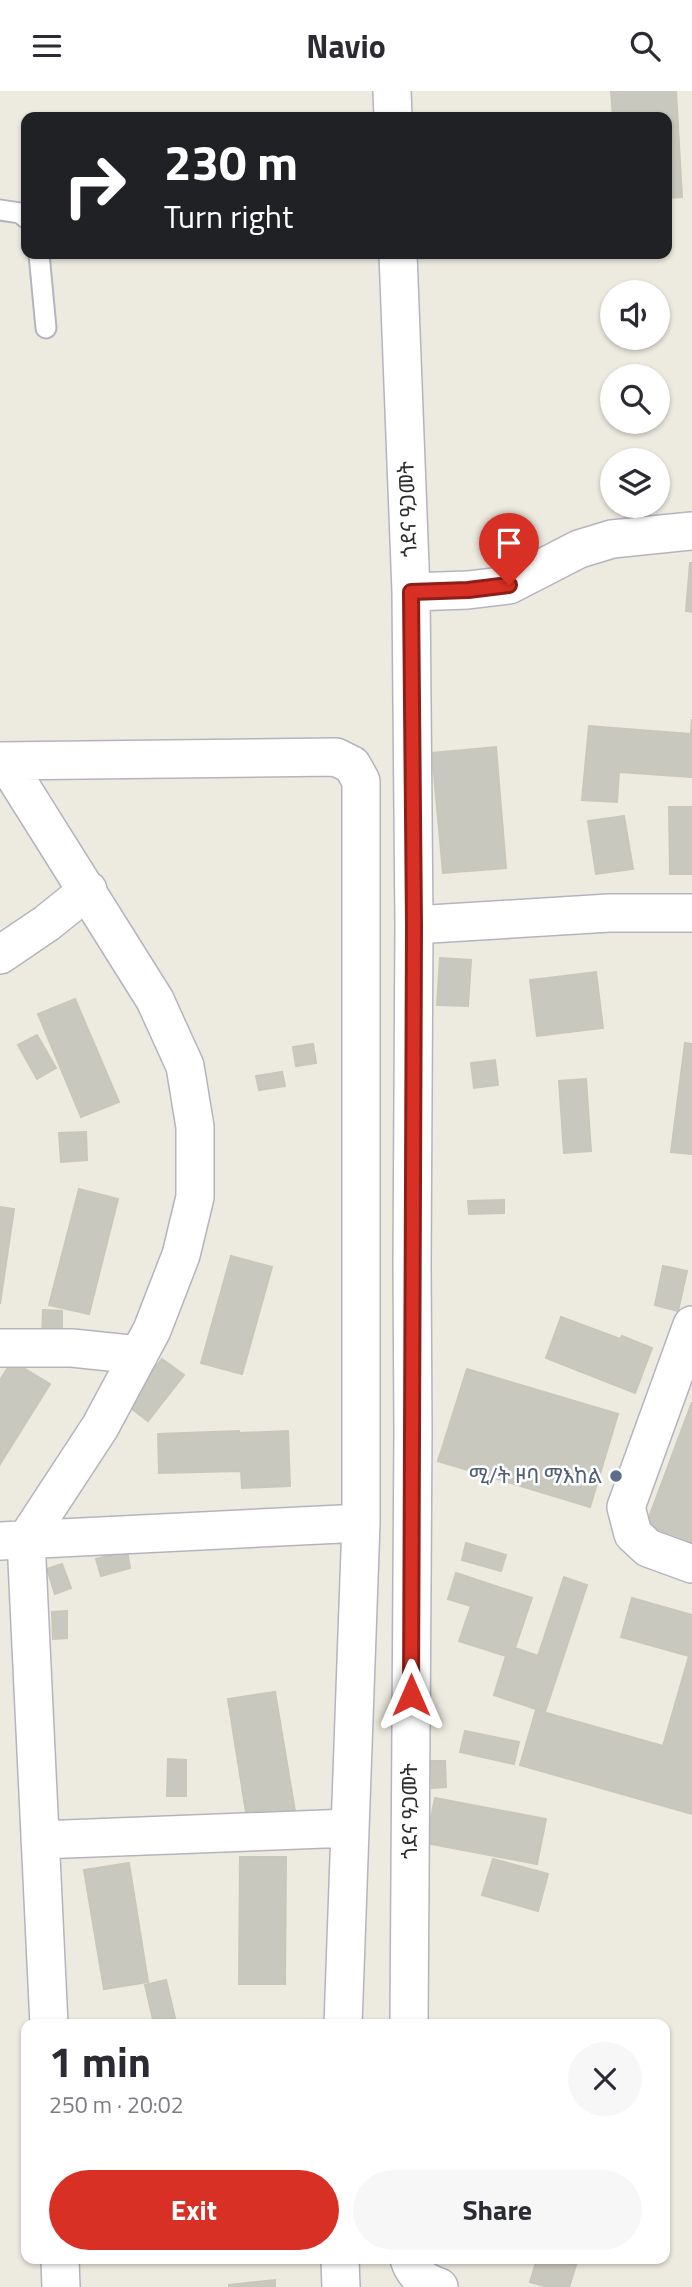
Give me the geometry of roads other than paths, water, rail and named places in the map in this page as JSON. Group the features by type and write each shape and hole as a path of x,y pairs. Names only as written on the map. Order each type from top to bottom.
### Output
{"street":[{"path":"393,91 393,112"},
{"name":"ጎደና ዓጋመት","path":"398,259 411,592 414,925 414,1431 409,2019"},
{"path":"411,592 509,585 579,549 612,539 692,531"},
{"path":"3,761 335,757 352,765 361,781 361,1523 343,2019"},
{"path":"3,761 88,890 155,1000 185,1066 195,1127 195,1197 181,1255 152,1330 100,1427 13,1540 40,1839 48,2019"},
{"path":"0,955 47,923 88,890"},
{"path":"414,925 609,913 692,913"},
{"path":"692,1325 626,1507 633,1534 648,1548 692,1564"},
{"path":"0,1348 72,1348 139,1355"},
{"path":"13,1540 361,1523"},
{"path":"40,1839 350,1828"},
{"path":"60,2264 61,2287"},
{"path":"341,2264 341,2287"},
{"path":"411,2264 426,2283 439,2287"}],"lane":[{"path":"0,210 21,214"},
{"path":"39,259 46,328"}],"place":[{"name":"ሚ/ት ዞባ ማእከል","path":"616,1476"}]}
